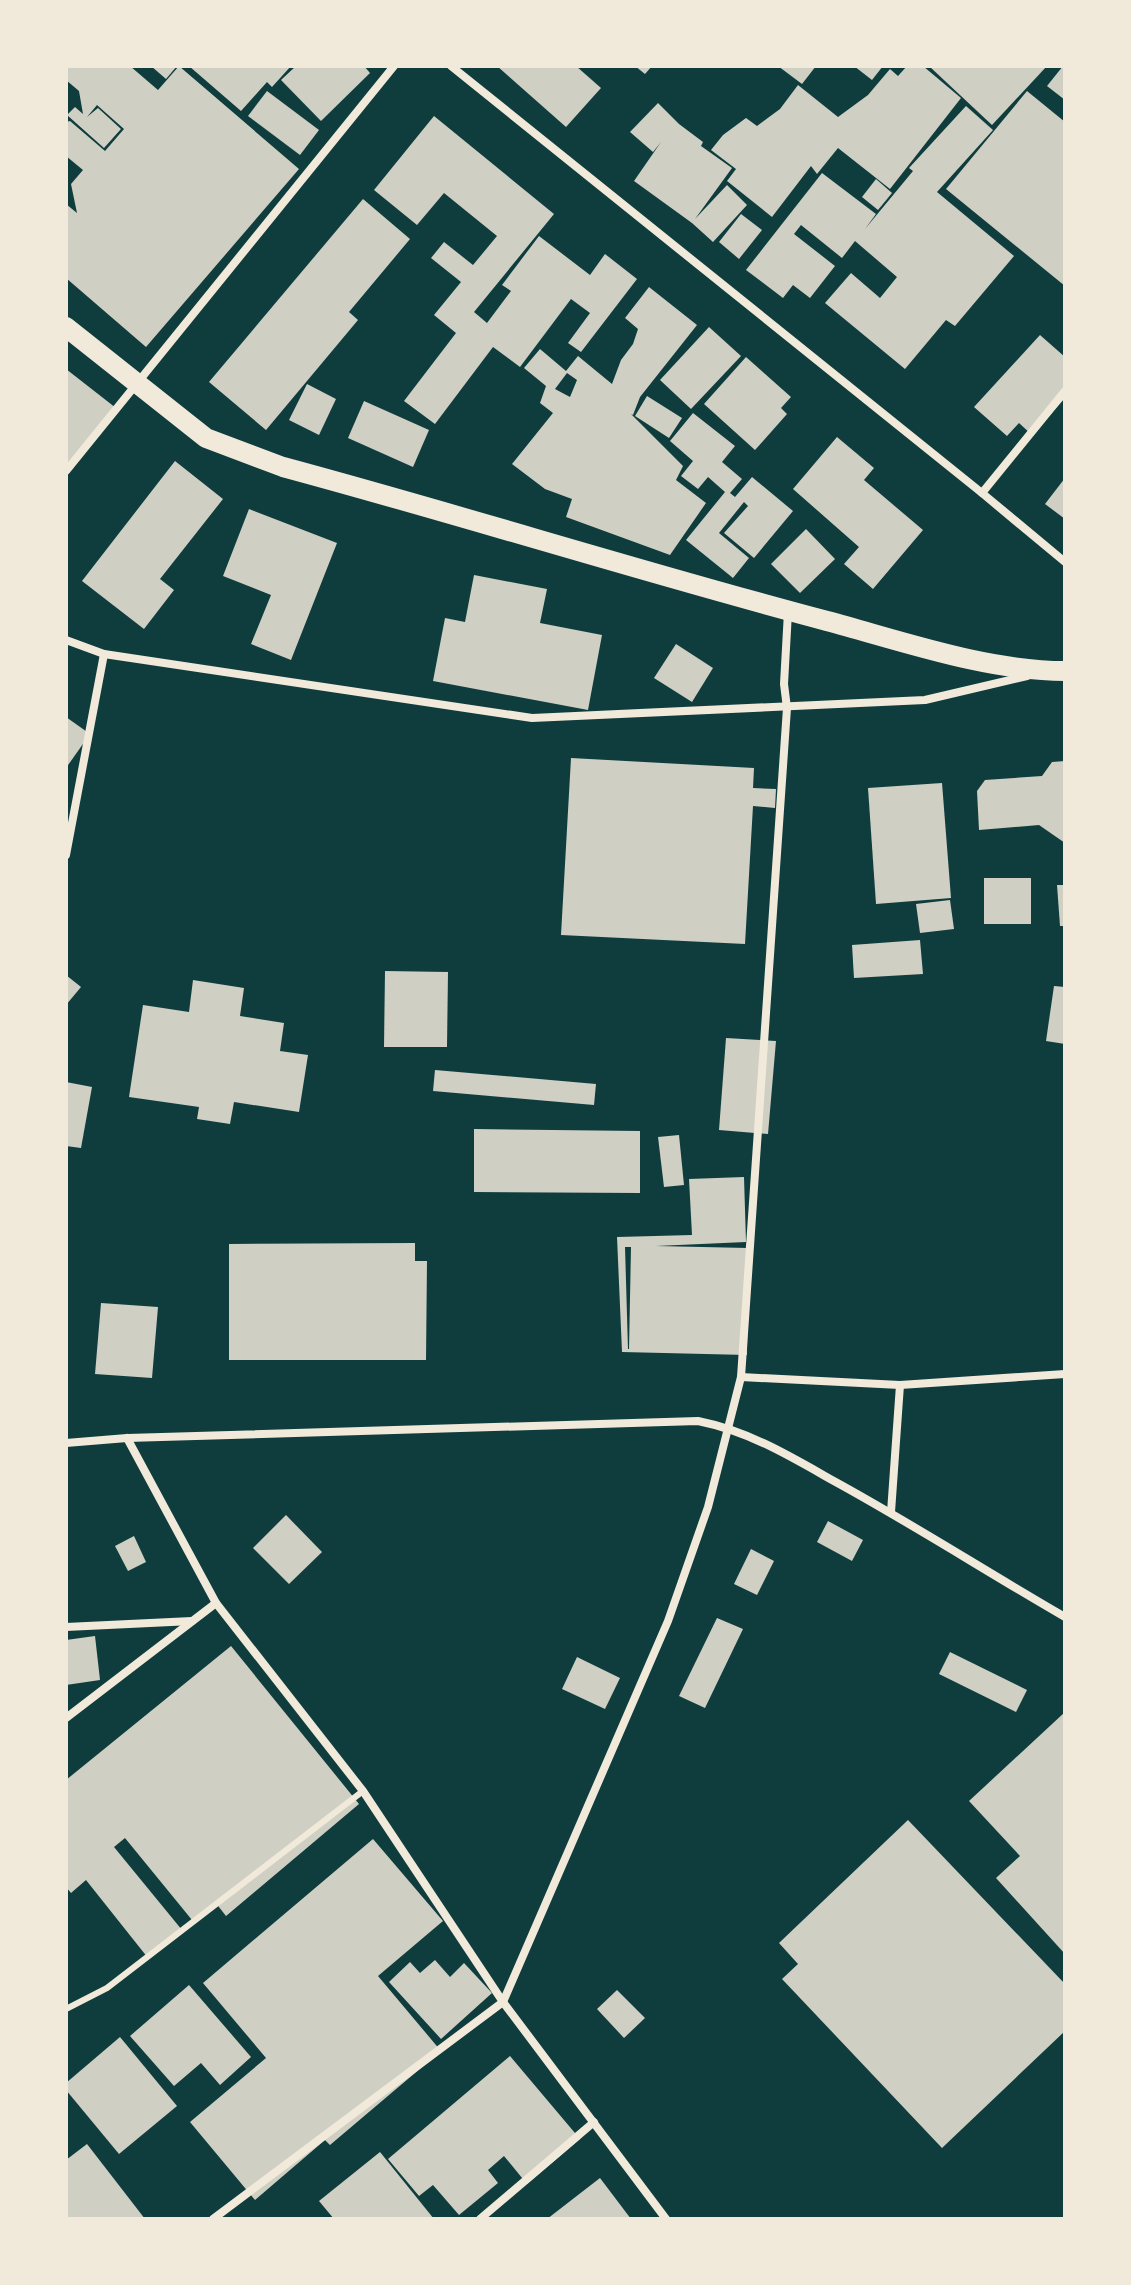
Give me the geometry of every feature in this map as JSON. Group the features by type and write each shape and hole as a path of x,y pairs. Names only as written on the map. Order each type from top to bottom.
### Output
{"main road":[{"path":"66,327 206,438 283,467 788,611 971,659 1056,671"}],"street":[{"path":"66,471 394,66"},
{"path":"451,66 1065,562"},
{"path":"982,493 1065,391"},
{"path":"213,2219 503,2002 668,1621 708,1507 741,1377 787,708 784,684 788,611"},
{"path":"66,640 104,654 532,718 925,700 1056,671"},
{"path":"66,855 104,654"},
{"path":"741,1377 900,1385 1065,1374"},
{"path":"891,1512 900,1385"},
{"path":"66,1443 127,1438 698,1421 728,1427 757,1438 891,1512 1065,1617"},
{"path":"127,1438 216,1603 363,1791 503,2002 666,2219"},
{"path":"66,1718 216,1603"},
{"path":"66,1627 192,1621"},
{"path":"480,2219 594,2122"}],"lane":[{"path":"66,2009 107,1988 363,1791"}],"building":[{"path":"66,66 130,66 158,90 179,66 299,169 146,347 66,278 66,204 77,213 71,184 83,170 66,156 66,122 70,121 105,151 124,129 97,105 87,117 98,108 121,129 104,148 67,115 75,107 83,114 79,91 66,80"},
{"path":"151,66 177,66 166,79"},
{"path":"189,66 291,66 272,87 267,82 241,111"},
{"path":"296,66 364,66 370,73 321,121 281,80"},
{"path":"497,66 576,66 601,88 566,127"},
{"path":"635,66 652,66 645,74"},
{"path":"778,66 816,66 802,84"},
{"path":"854,66 883,66 872,80"},
{"path":"907,66 923,66 961,98 890,189 838,148 817,174 811,166 772,217 727,181 736,169 711,150 723,135 746,118 757,126 780,109 798,85 838,117 868,95 890,69 898,76"},
{"path":"929,66 1047,66 992,125"},
{"path":"1065,66 1065,100 1047,86"},
{"path":"267,91 319,130 300,155 248,116"},
{"path":"1027,91 1065,122 1065,286 946,189"},
{"path":"658,103 703,142 701,146 732,168 695,219 727,185 747,205 713,242 634,181 661,142 653,152 630,132"},
{"path":"966,106 993,130 937,192 1014,256 955,326 946,320 905,369 825,303 851,273 880,298 897,277 855,241 842,258 801,225 794,234 835,266 810,298 793,285 783,298 746,270 822,173 876,214 865,229 913,171 909,168"},
{"path":"434,116 554,214 474,312 487,323 511,291 502,285 539,236 590,275 605,254 637,279 581,352 568,343 590,313 571,299 520,367 493,347 435,424 404,401 456,333 434,315 461,282 431,258 444,242 473,265 497,236 444,193 417,225 374,190"},
{"path":"876,179 892,193 878,210 862,197"},
{"path":"363,199 410,239 349,312 358,320 266,430 209,382"},
{"path":"741,214 762,230 739,259 719,242"},
{"path":"649,287 697,325 640,397 631,414 683,466 676,480 706,503 670,555 566,517 572,499 545,489 512,464 553,413 540,403 546,386 524,368 540,349 566,371 578,356 612,384 638,329 625,318","holes":["567,373 577,380 570,397 555,389"]},
{"path":"709,327 741,356 691,409 660,380"},
{"path":"1040,335 1065,357 1065,398 1032,435 1019,423 1007,436 974,407"},
{"path":"746,357 791,397 781,408 787,414 755,450 704,404"},
{"path":"66,369 116,408 66,472"},
{"path":"307,384 336,399 319,435 289,420"},
{"path":"647,396 682,418 669,438 635,416"},
{"path":"364,401 429,430 413,467 348,438"},
{"path":"693,413 735,446 722,462 742,479 730,493 735,497 752,477 793,511 754,558 724,533 748,506 744,502 719,533 749,558 733,578 686,540 725,492 708,477 698,489 681,476 693,461 670,441"},
{"path":"837,437 874,468 864,480 923,530 873,589 844,564 859,547 793,489"},
{"path":"175,461 223,499 160,579 174,590 144,629 82,581"},
{"path":"1065,478 1065,519 1045,504"},
{"path":"249,509 337,543 291,660 251,644 271,595 223,576"},
{"path":"806,529 835,559 800,593 771,564"},
{"path":"474,575 547,589 540,623 602,635 588,710 433,681 445,618 465,622"},
{"path":"676,644 713,668 692,702 654,678"},
{"path":"66,717 90,734 66,768"},
{"path":"571,758 754,768 753,788 776,789 775,808 753,806 745,944 561,935"},
{"path":"1065,761 1065,843 1039,825 979,830 977,791 985,780 1042,776 1052,762"},
{"path":"942,783 951,898 876,904 868,788"},
{"path":"984,878 1031,878 1031,924 984,924"},
{"path":"1057,885 1065,885 1065,926 1060,926"},
{"path":"950,900 954,929 920,933 916,904"},
{"path":"920,940 923,974 854,978 852,945"},
{"path":"385,971 448,972 447,1047 384,1047"},
{"path":"66,975 81,987 66,1005"},
{"path":"193,980 244,988 240,1016 284,1023 280,1051 308,1055 299,1112 234,1102 230,1124 197,1119 199,1107 129,1097 143,1005 189,1012"},
{"path":"1054,986 1065,987 1065,1044 1046,1041"},
{"path":"726,1038 776,1041 768,1134 719,1130"},
{"path":"435,1070 596,1084 594,1105 433,1091"},
{"path":"66,1082 92,1087 81,1148 66,1146"},
{"path":"474,1129 640,1131 640,1193 474,1192"},
{"path":"679,1135 684,1185 664,1187 658,1137"},
{"path":"744,1177 746,1242 656,1246 748,1248 747,1355 622,1352 617,1237 692,1235 689,1179","holes":["625,1247 631,1247 629,1349 628,1349"]},
{"path":"415,1243 415,1261 427,1261 426,1360 229,1360 229,1244"},
{"path":"101,1303 158,1307 152,1378 95,1374"},
{"path":"286,1515 322,1552 289,1584 253,1548"},
{"path":"828,1521 863,1540 852,1561 817,1542"},
{"path":"134,1536 146,1562 128,1571 115,1546"},
{"path":"751,1549 774,1561 757,1595 734,1584"},
{"path":"717,1618 743,1629 705,1708 679,1696"},
{"path":"95,1636 100,1680 66,1685 66,1640"},
{"path":"231,1646 359,1804 226,1916 215,1902 192,1920 125,1838 114,1847 182,1930 148,1958 86,1880 71,1893 66,1887 66,1780"},
{"path":"950,1652 1027,1690 1016,1712 939,1674"},
{"path":"577,1657 620,1678 605,1709 562,1689"},
{"path":"1065,1712 1065,1954 996,1878 1020,1856 969,1801"},
{"path":"908,1820 1065,1984 1065,2031 942,2148 782,1979 798,1964 779,1943"},
{"path":"373,1839 443,1921 378,1976 441,2051 330,2145 325,2140 255,2200 190,2122 266,2058 203,1983"},
{"path":"435,1960 450,1977 464,1963 492,1993 441,2039 389,1982 410,1962 420,1973"},
{"path":"189,1985 251,2057 220,2085 201,2063 174,2086 130,2036"},
{"path":"617,1990 645,2018 624,2038 597,2009"},
{"path":"120,2037 177,2106 119,2154 66,2090 66,2083"},
{"path":"510,2056 580,2139 527,2184 504,2156 488,2170 498,2183 459,2215 433,2185 419,2196 388,2159"},
{"path":"87,2144 145,2219 66,2219 66,2160"},
{"path":"380,2152 434,2219 334,2219 319,2201"},
{"path":"600,2178 631,2219 547,2219"}]}
